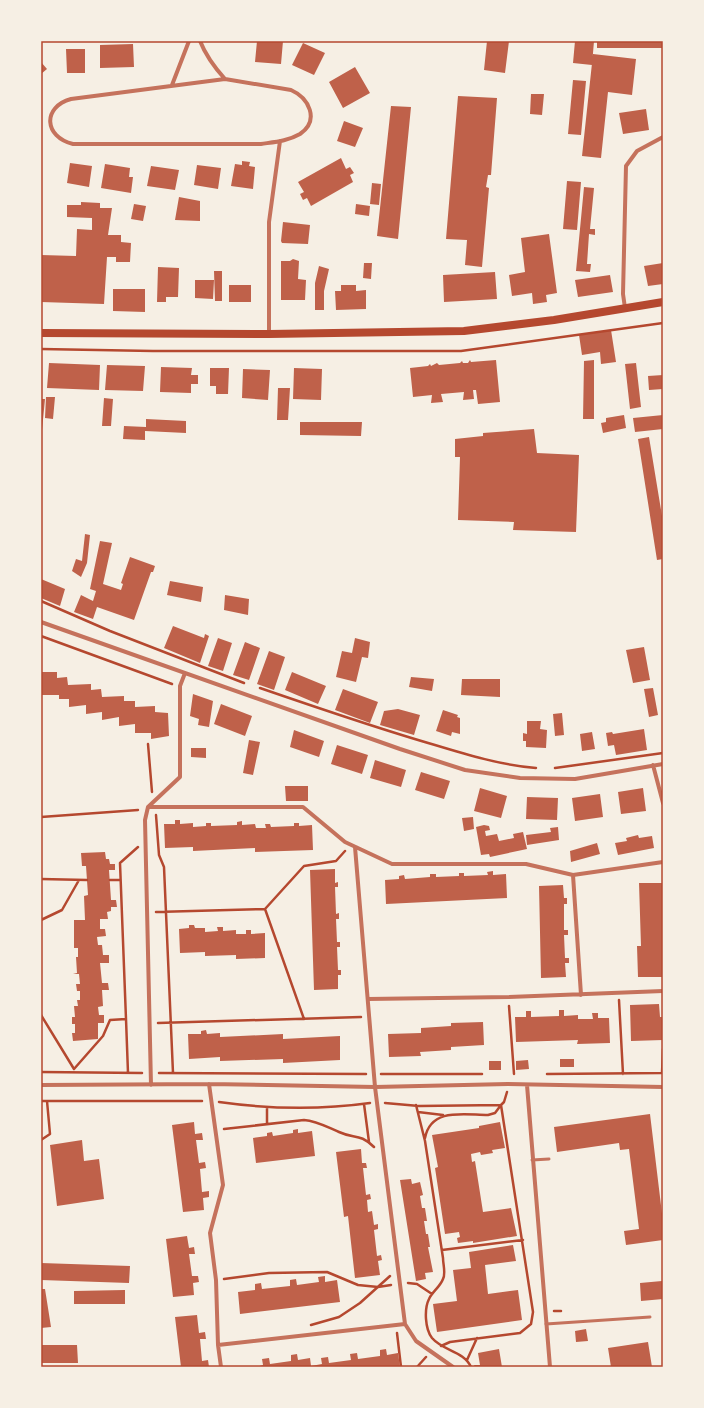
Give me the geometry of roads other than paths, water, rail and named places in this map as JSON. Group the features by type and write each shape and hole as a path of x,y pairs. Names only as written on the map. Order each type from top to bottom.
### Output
{"main road":[{"path":"41,333 268,334 464,331 515,326 663,302"}],"street":[{"path":"172,85 189,41"},
{"path":"200,41 217,71 225,79"},
{"path":"225,79 291,90 305,98 310,110 309,123 300,134 280,141 253,144 73,144 57,138 51,128 50,117 62,101 172,85 225,79"},
{"path":"625,308 623,294 626,166 637,150 663,136"},
{"path":"268,334 270,222 280,141"},
{"path":"41,622 400,749 465,770 520,778 575,779 663,764"},
{"path":"151,1084 145,820 148,807 180,777 180,686 185,673"},
{"path":"653,765 663,803"},
{"path":"148,807 303,807 344,842 392,864 526,864 573,875 663,862"},
{"path":"353,846 370,1016 375,1087 406,1324 416,1340 453,1367"},
{"path":"573,875 581,995"},
{"path":"368,999 509,997 619,994 663,991"},
{"path":"209,1084 223,1186 210,1233 216,1280 218,1345 221,1367"},
{"path":"41,1085 209,1084 375,1087 508,1084 663,1087"},
{"path":"527,1085 544,1312 550,1367"},
{"path":"218,1345 406,1324"}],"lane":[{"path":"532,1160 549,1159"},
{"path":"545,1324 650,1317"}]}
